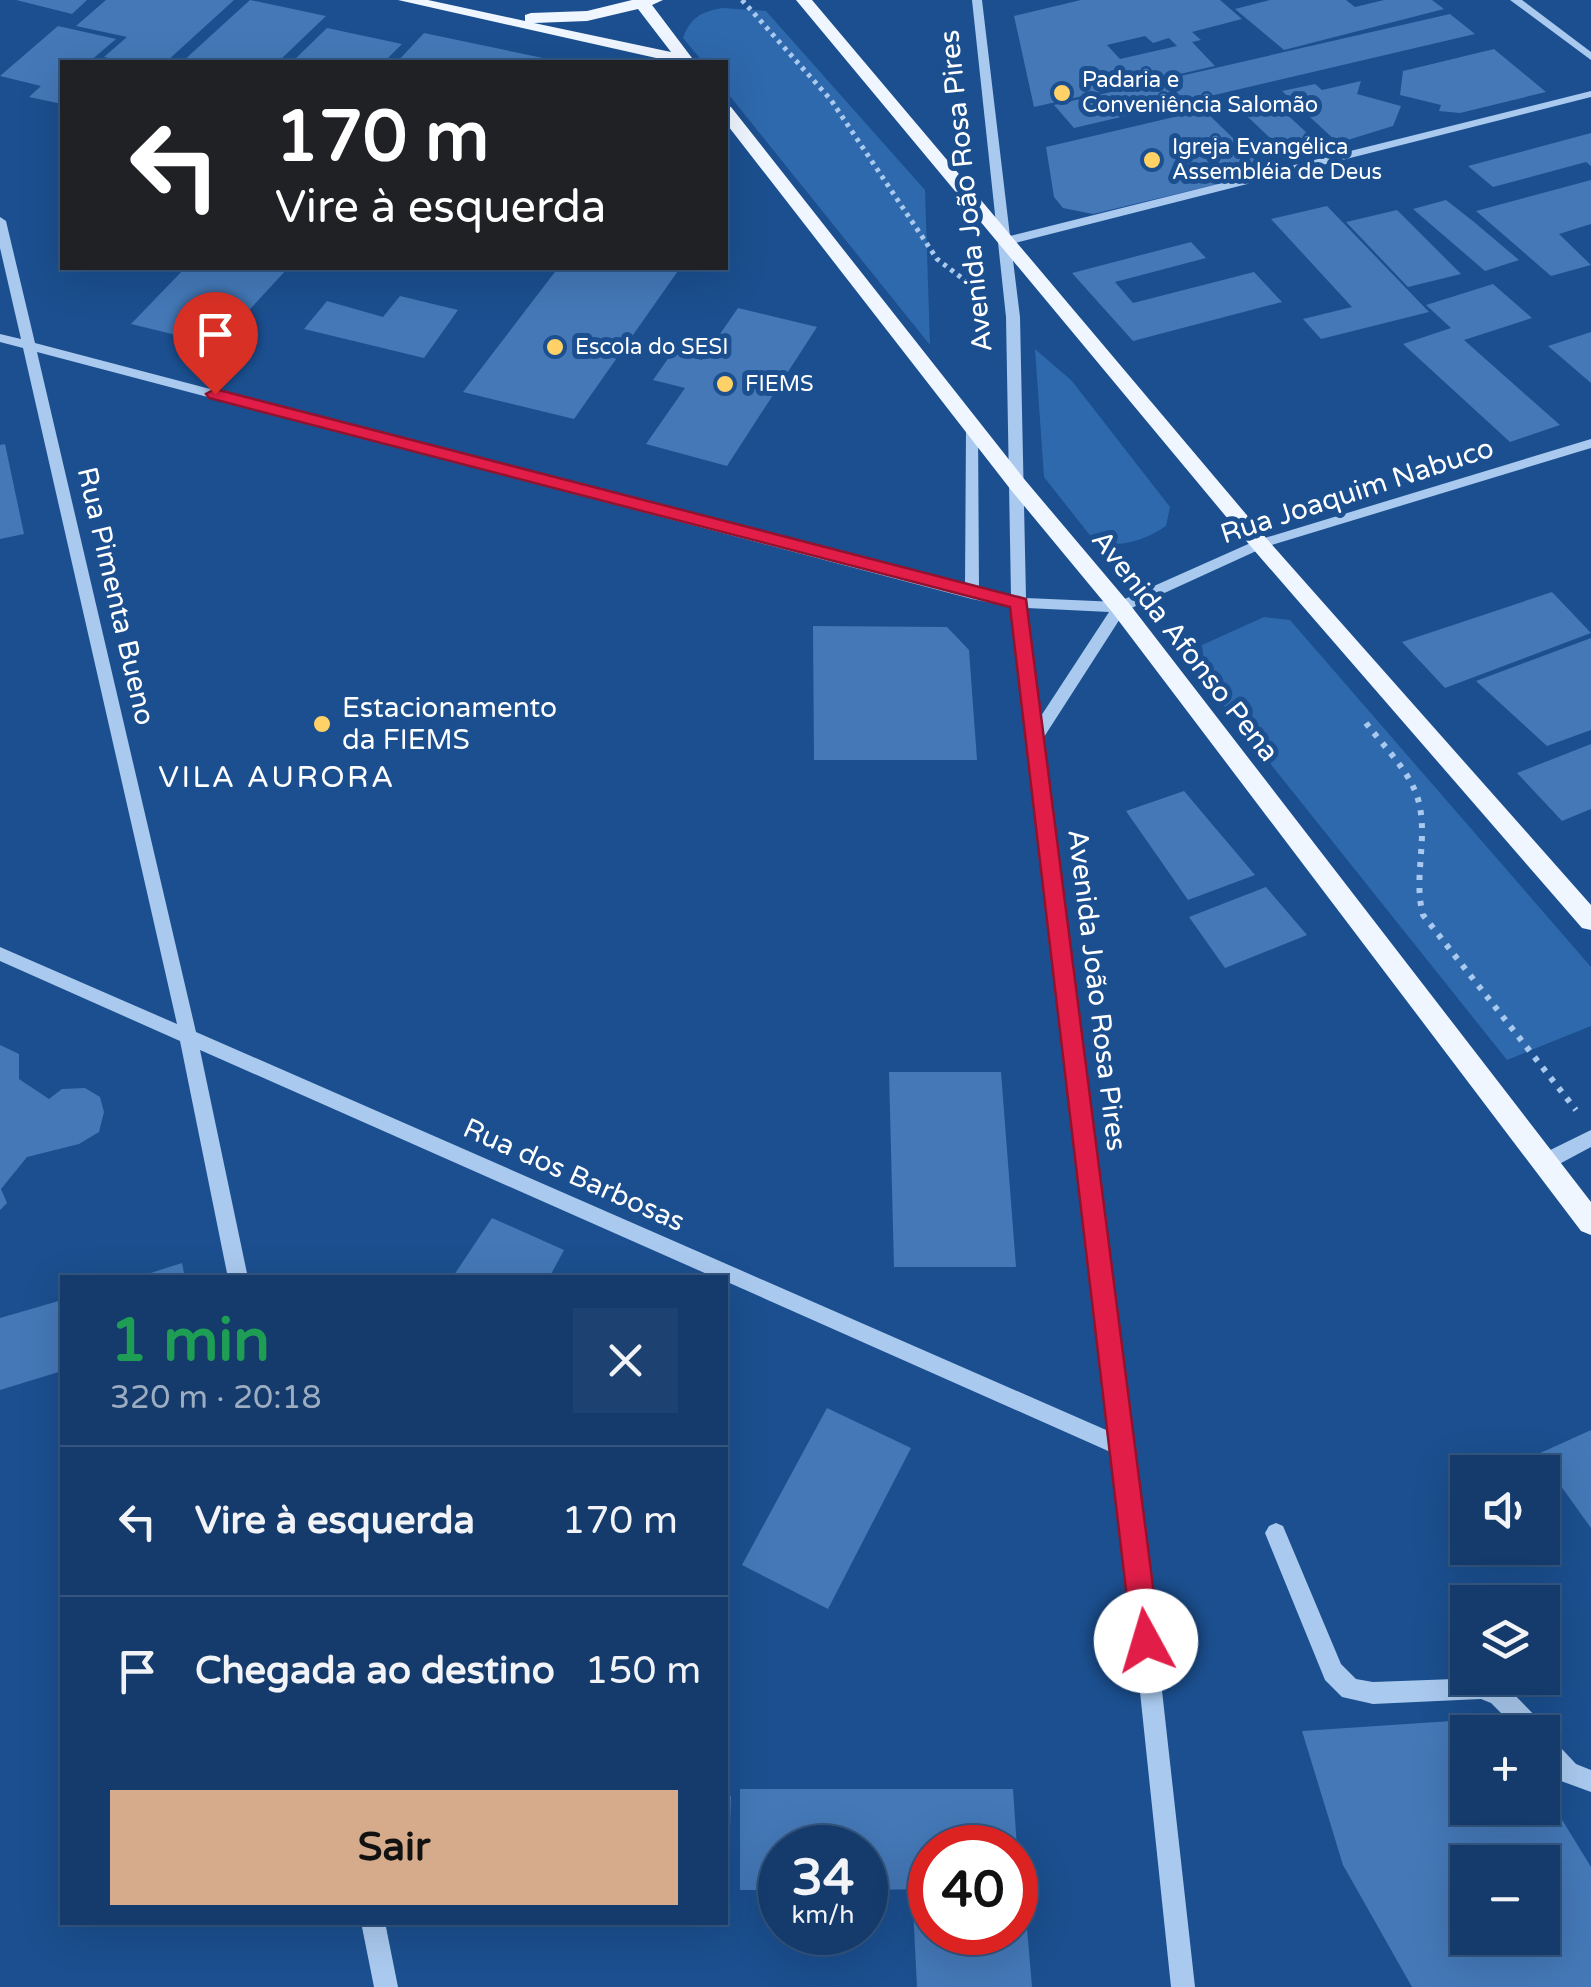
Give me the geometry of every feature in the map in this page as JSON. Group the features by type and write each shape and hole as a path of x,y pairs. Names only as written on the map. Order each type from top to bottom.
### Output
{"main road":[{"path":"406,0 681,60"},
{"path":"804,0 1260,544 1591,921"},
{"path":"480,17 587,16 646,1 685,60"},
{"name":"Avenida Afonso Pena","path":"728,115 973,429 1120,607 1591,1223"}],"street":[{"name":"Avenida João Rosa Pires","path":"977,0 1007,241 1020,603 1125,1448 1183,1987"},
{"path":"1515,0 1591,57"},
{"path":"1007,241 1591,94"},
{"name":"Rua Pimenta Bueno","path":"0,221 188,1035 237,1275"},
{"path":"0,338 972,594 1020,603 1120,607"},
{"path":"972,594 973,429"},
{"name":"Rua Joaquim Nabuco","path":"1120,607 1260,544 1591,443"},
{"path":"1035,738 1120,607"},
{"name":"Rua dos Barbosas","path":"0,954 1125,1448"},
{"path":"1543,1163 1591,1138"},
{"path":"1276,1533 1333,1672 1350,1689 1373,1692 1481,1688 1499,1695 1520,1715"},
{"path":"1560,1763 1569,1774 1591,1781"},
{"path":"374,1925 386,1987"}],"shaded area":[{"path":"708,11 766,11 925,190 930,345 728,94 728,60 701,60 683,38 690,25"},
{"path":"1035,349 1072,381 1170,507 1166,526 1133,542 1096,543 1044,477"},
{"path":"1264,617 1290,620 1591,967 1591,1026 1507,1060 1206,683 1202,645"}],"building":[{"path":"16,0 87,0 72,14"},
{"path":"106,0 234,0 168,60 104,57 127,37 76,26"},
{"path":"250,0 326,16 280,60 184,60"},
{"path":"1081,0 1220,0 1242,19 1192,32 1201,40 1192,42 1215,66 1034,107 1014,16","holes":["1145,36 1153,43 1169,38 1177,46 1120,59 1107,45"]},
{"path":"1270,0 1346,0 1355,7 1384,0 1432,0 1444,9 1284,50 1235,9"},
{"path":"1450,14 1475,34 1074,128 1054,105"},
{"path":"58,26 116,39 91,60 60,60 60,104 29,97 41,86 0,76"},
{"path":"327,28 402,44 386,60 294,60"},
{"path":"424,33 543,58 541,60 399,60"},
{"path":"1494,49 1546,92 1460,113 1439,111 1441,105 1400,95 1403,71"},
{"path":"1361,81 1357,94 1401,106 1393,126 1338,143 1282,91 1315,84 1322,90"},
{"path":"1266,95 1321,146 1288,155 1233,103"},
{"name":"Igreja Evangélica Assembléia de Deus","path":"1204,110 1268,172 1093,214 1063,208 1054,197 1046,147"},
{"path":"1591,133 1591,166 1586,162 1493,187 1468,166"},
{"path":"1591,180 1591,224 1559,234 1591,265 1551,276 1476,211"},
{"path":"1446,200 1519,260 1485,271 1413,209"},
{"path":"1327,206 1429,312 1321,339 1303,319 1352,307 1271,219"},
{"path":"1397,210 1461,274 1408,287 1346,222"},
{"path":"1191,242 1206,258 1115,282 1133,303 1254,272 1282,302 1133,341 1072,273"},
{"path":"183,270 286,270 217,345 131,324"},
{"path":"556,270 679,270 574,419 463,392"},
{"path":"1493,284 1532,318 1464,340 1560,425 1510,442 1403,344 1451,328 1426,305"},
{"path":"400,296 458,310 424,358 304,329 327,301 383,317"},
{"name":"FIEMS","path":"738,308 817,327 727,466 646,444 685,388 653,380 672,353 702,360"},
{"path":"1591,332 1591,383 1548,346"},
{"path":"5,444 24,534 0,539 0,445"},
{"path":"1552,592 1591,633 1445,688 1402,642"},
{"path":"813,626 947,627 969,650 977,760 814,760"},
{"path":"1591,638 1591,730 1547,746 1476,681"},
{"path":"1591,744 1591,809 1562,821 1517,773"},
{"path":"1184,791 1255,875 1188,900 1126,811"},
{"path":"1266,887 1307,935 1225,968 1189,917"},
{"path":"0,1045 19,1054 19,1079 49,1099 62,1089 85,1088 100,1097 104,1112 99,1132 79,1144 27,1157 1,1189 7,1203 0,1210"},
{"path":"889,1072 1001,1072 1016,1267 894,1267"},
{"path":"492,1218 564,1250 551,1275 454,1275"},
{"path":"182,1263 184,1275 144,1275"},
{"path":"60,1301 60,1372 0,1390 0,1318"},
{"path":"827,1408 911,1448 828,1609 742,1565"},
{"path":"1591,1430 1591,1528 1560,1485 1560,1455 1538,1454"},
{"path":"1450,1721 1450,1825 1560,1825 1560,1816 1591,1867 1591,1987 1412,1987 1343,1865 1302,1731"},
{"path":"740,1789 1013,1789 1015,1825 908,1825 908,1889 888,1890 888,1825 758,1825 758,1890 740,1890"},
{"path":"728,1796 731,1796 728,1890"},
{"path":"915,1955 1029,1955 1032,1987 917,1987"}],"place":[{"name":"Padaria e Conveniência Salomão","path":"1062,93"},
{"name":"Igreja Evangélica Assembléia de Deus","path":"1152,160"},
{"name":"Escola do SESI","path":"555,347"},
{"name":"FIEMS","path":"725,384"},
{"name":"Estacionamento da FIEMS","path":"322,724"}],"district":[{"name":"VILA AURORA","path":"277,777"}],"route":[{"path":"215,394 972,594 1020,603 1146,1641"}]}
